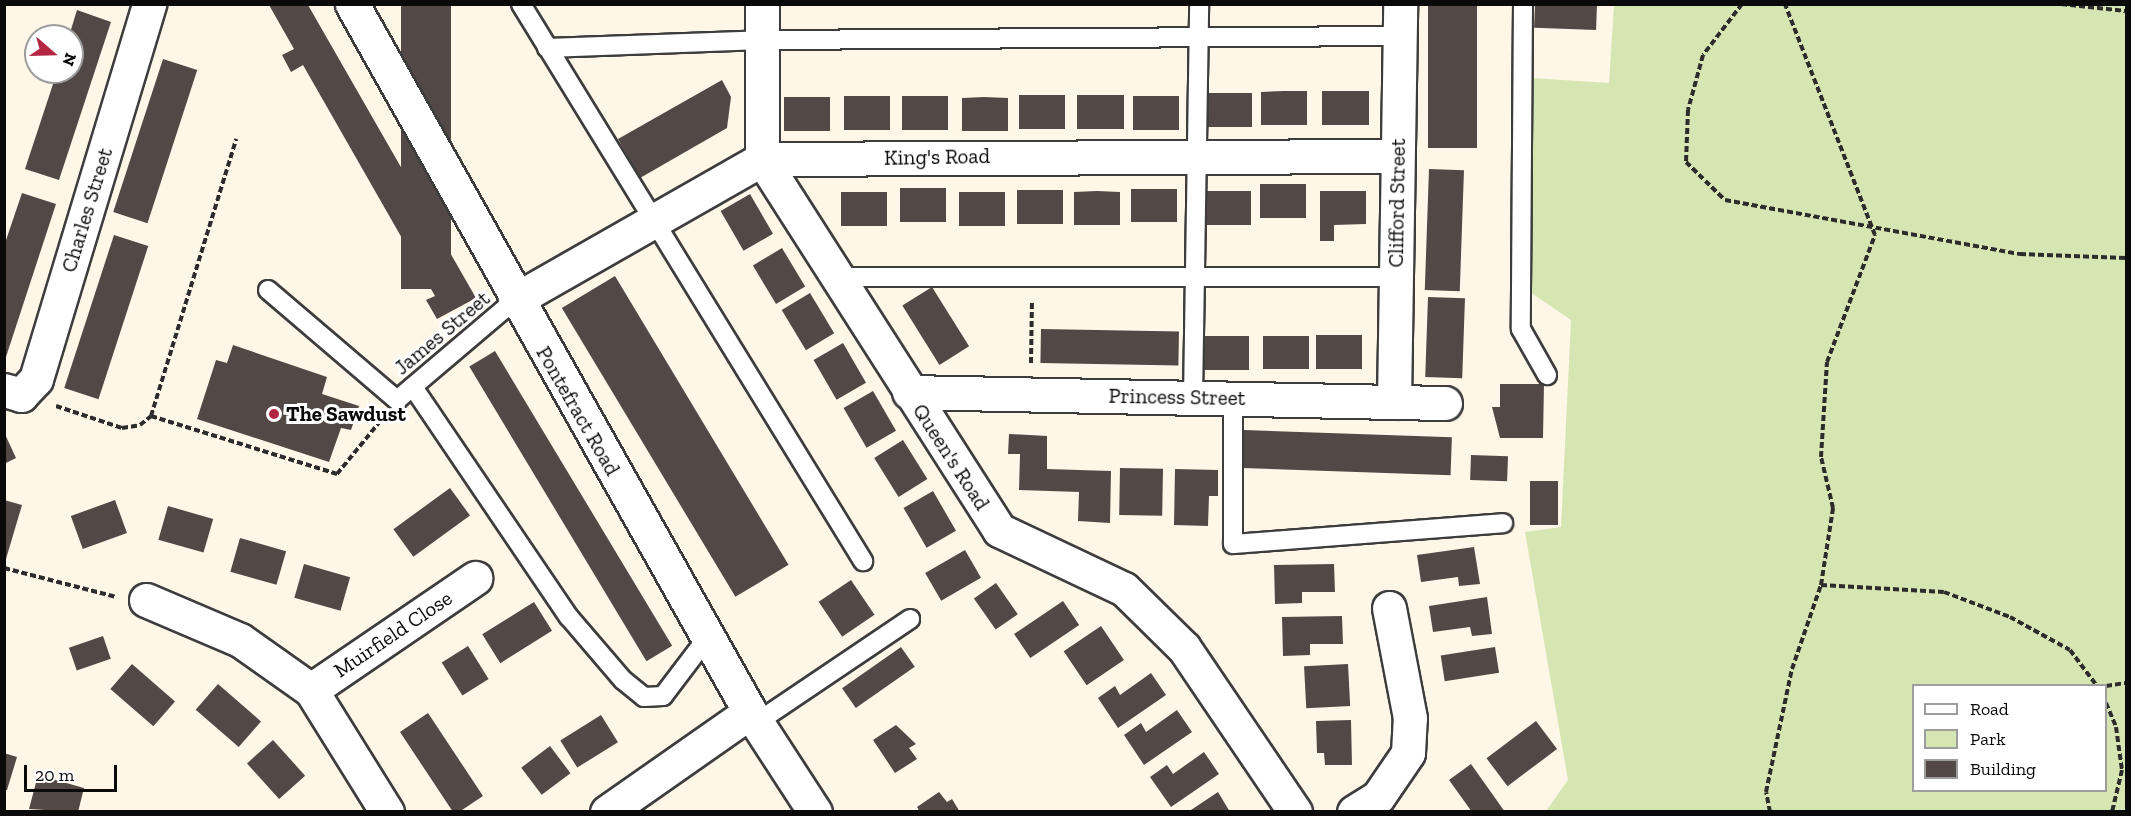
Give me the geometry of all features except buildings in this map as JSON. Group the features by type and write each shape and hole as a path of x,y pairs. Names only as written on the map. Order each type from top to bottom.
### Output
{"street":[{"name":"Charles Street","path":"13,392 36,379 149,4"},
{"name":"Pontefract Road","path":"352,4 515,300 707,638 753,718 815,812"},
{"path":"762,4 762,159"},
{"name":"Clifford Street","path":"1394,402 1400,20"},
{"name":"King's Road","path":"515,300 762,159 1197,155 1397,156"},
{"name":"Queen's Road","path":"762,159 999,530 1124,589 1184,648 1294,812"},
{"name":"Princess Street","path":"909,392 1445,403"},
{"name":"Muirfield Close","path":"311,690 475,578"},
{"path":"146,600 240,640 311,690 387,812"},
{"path":"1354,812 1378,797 1408,753 1410,718 1389,608"},
{"path":"607,812 753,718"}],"lane":[{"path":"521,4 651,222 863,561"},
{"path":"1193,398 1199,4"},
{"path":"1523,4 1521,329 1547,375"},
{"path":"546,48 762,40 1198,39 1400,20"},
{"path":"837,277 1396,277"},
{"path":"268,290 397,400"},
{"name":"James Street","path":"397,400 515,300"},
{"path":"413,387 569,617 623,680 644,697 663,696 707,638"},
{"path":"1233,399 1233,544 1503,523"},
{"path":"753,718 910,619"}],"path":[{"path":"1742,4 1703,55 1688,110 1686,162 1725,200 1873,230 2020,254 2127,258"},
{"path":"1770,812 1766,792 1792,669 1821,585 1833,508 1821,457 1827,362 1873,230 1785,4"},
{"path":"2061,4 2127,11"},
{"path":"13,392 122,428 140,425 151,416 236,139"},
{"path":"1030,395 1032,277"},
{"path":"151,416 337,474 397,400"},
{"path":"4,568 146,600"},
{"path":"1821,585 1944,592 2010,617 2070,650 2096,684"},
{"path":"2107,686 2127,683"},
{"path":"2107,705 2116,727 2122,770 2112,812"}],"green space":[{"path":"1614,5 2126,5 2126,811 1546,811 1568,780 1525,532 1561,527 1571,320 1527,290 1532,78 1609,83"}],"place":[{"name":"The Sawdust","path":"274,414"}]}
